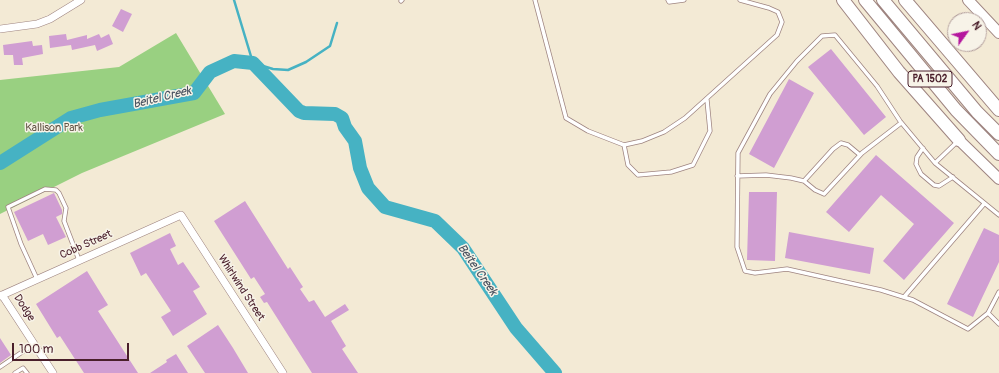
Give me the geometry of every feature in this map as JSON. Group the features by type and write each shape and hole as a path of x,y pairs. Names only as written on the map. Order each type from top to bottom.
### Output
{"highway":[{"path":"843,0 899,72 959,140"},
{"name":"PA 1502","path":"865,0 956,110 999,154"},
{"name":"PA 1502","path":"883,0 977,112 999,134"},
{"path":"905,0 999,110"}],"main road":[{"path":"968,0 999,33"},
{"path":"959,140 999,179"}],"street":[{"path":"0,29 37,24 50,19 81,0"},
{"name":"Cobb Street","path":"1,295 181,215"},
{"name":"Whirlwind Street","path":"181,215 283,373"},
{"name":"Dodge","path":"1,295 53,373"}],"lane":[{"path":"535,0 566,118 588,131 624,145 642,141 664,132 707,100 777,35 782,22 778,12 740,0"},
{"path":"668,0 669,2 684,0"},
{"path":"999,215 935,163 901,123 877,86 835,35 822,36 797,61 770,94 738,153 737,247 745,271 755,273 787,269 837,279 904,297 968,329 988,314 999,292"},
{"path":"624,145 628,165 638,175 671,172 693,165 710,131 707,100"},
{"path":"738,176 766,175 791,178 804,181 815,190 824,194 860,155 901,123"},
{"path":"935,163 959,140"},
{"path":"804,181 833,149 841,143 848,145 860,155"},
{"path":"922,148 917,157 916,164 920,174 934,185 939,186 952,177"},
{"path":"37,279 21,244 8,207 45,189 56,190 60,193 66,208 64,221 79,260"},
{"path":"904,297 984,204"},
{"path":"988,314 999,324"},
{"path":"0,367 34,344"},
{"path":"15,373 23,368 27,373"}],"green space":[{"name":"Kallison Park","path":"176,33 225,114 82,173 0,214 0,80 119,67"}],"building":[{"path":"121,9 132,14 123,32 112,26"},
{"path":"66,34 67,40 87,35 87,39 99,34 101,38 109,34 113,44 97,51 95,45 72,50 71,45 50,48 49,36"},
{"path":"32,41 33,46 42,45 43,54 22,58 23,65 14,65 13,55 4,55 3,45"},
{"path":"831,49 886,117 864,135 808,67"},
{"path":"789,79 814,93 774,168 749,154"},
{"path":"876,155 954,223 904,280 883,261 914,224 881,195 849,232 826,212"},
{"path":"749,192 777,192 775,261 747,260"},
{"path":"54,193 62,210 62,214 56,217 66,237 48,245 43,234 28,241 14,212"},
{"path":"245,201 288,269 290,267 303,287 300,289 309,302 314,300 325,317 345,304 349,310 331,321 346,346 342,349 358,373 312,373 267,302 264,303 260,297 265,294 254,277 251,279 214,221"},
{"path":"984,228 999,235 999,262 973,317 947,304"},
{"path":"789,232 874,248 870,274 785,258"},
{"path":"170,233 176,246 170,249 178,265 183,262 200,287 193,291 207,314 173,336 161,317 171,311 146,273 141,276 130,253"},
{"path":"87,271 108,305 98,311 138,373 84,373 60,336 57,338 36,304"},
{"path":"218,325 248,373 205,373 187,346"},
{"path":"0,338 11,355 0,363"},
{"path":"176,354 188,373 150,373 167,362 166,360"}],"waterway":[{"path":"234,0 253,63 273,69 288,70 306,62 330,46 337,23"},
{"name":"Beitel Creek","path":"0,163 71,118 100,110 194,93 210,72 234,61 253,63 299,111 304,113 335,114 342,118 345,127 355,141 360,168 368,188 385,207 435,221 463,248 516,328 555,373"}]}
